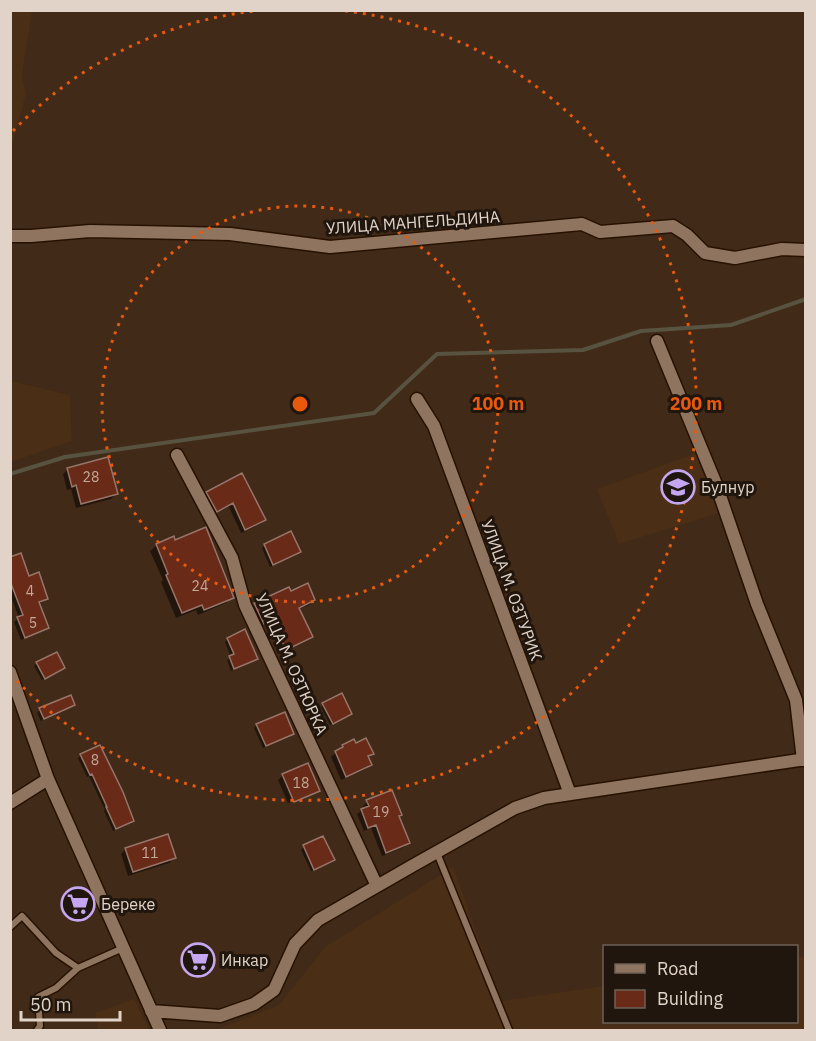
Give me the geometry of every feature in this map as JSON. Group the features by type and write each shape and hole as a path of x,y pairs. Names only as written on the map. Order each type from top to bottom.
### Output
{"street":[{"name":"УЛИЦА МАНГЕЛЬДИНА","path":"10,236 90,231 230,234 330,247 582,224 600,232 673,226 687,235 705,253 735,258 782,249 806,250"},
{"path":"151,1011 220,1016 254,1004 274,990 295,944 318,920 515,808 544,798 804,759 796,700 757,604 716,484 657,340"},
{"name":"УЛИЦА М. ОЗТУРИК","path":"417,399 434,426 570,794"},
{"name":"УЛИЦА М. ОЗТЮРКА","path":"177,455 232,558 245,605 377,886"},
{"path":"10,672 48,779 160,1030"},
{"path":"10,803 48,779"}],"lane":[{"path":"436,852 509,1030"},
{"path":"10,927 22,916 56,953 78,968"},
{"path":"37,1030 40,1026 39,998 56,988 78,968 123,948"}],"shaded area":[{"path":"11,10 32,11 22,76 26,94 11,149"},
{"path":"11,381 70,395 72,441 11,462"},
{"path":"697,453 719,513 619,544 597,489"},
{"path":"453,867 501,1001 603,986 603,1023 798,1023 798,957 805,956 805,1030 216,1030 279,1005 325,947"},
{"path":"134,999 149,1030 98,1030 95,1013"}],"building":[{"path":"108,457 118,494 81,504 76,485 72,487 67,468"},
{"path":"242,473 266,520 245,530 233,503 217,512 206,492"},
{"path":"206,527 234,598 204,610 202,605 182,613 156,544 174,536 175,540"},
{"path":"291,531 301,552 273,565 264,544"},
{"path":"21,553 29,576 39,572 48,599 39,602 49,628 25,638 17,617 23,615 10,581 10,557"},
{"path":"308,583 315,600 299,608 313,637 286,650 272,620 264,624 254,603 289,587 291,591"},
{"path":"245,629 258,659 234,669 229,656 234,654 227,638"},
{"path":"57,652 65,668 45,679 36,662"},
{"path":"342,693 352,714 333,724 322,703"},
{"path":"71,695 75,705 44,719 39,708"},
{"path":"285,712 294,734 266,746 256,724"},
{"path":"366,738 374,754 368,756 372,765 346,777 335,751 354,739 356,743"},
{"path":"100,745 123,792 134,821 116,829 92,774 90,775 80,754"},
{"path":"308,763 320,791 294,802 282,774"},
{"path":"392,790 410,843 386,853 376,825 368,828 361,809 369,806 366,800"},
{"path":"168,834 176,858 133,872 125,848"},
{"path":"323,836 335,860 314,870 303,845"}],"waterway":[{"path":"10,474 65,457 374,413 437,354 583,350 641,331 731,325 806,299"}],"place":[{"name":"Булнур","path":"678,487"},
{"name":"Береке","path":"78,904"},
{"name":"Инкар","path":"198,960"}]}
